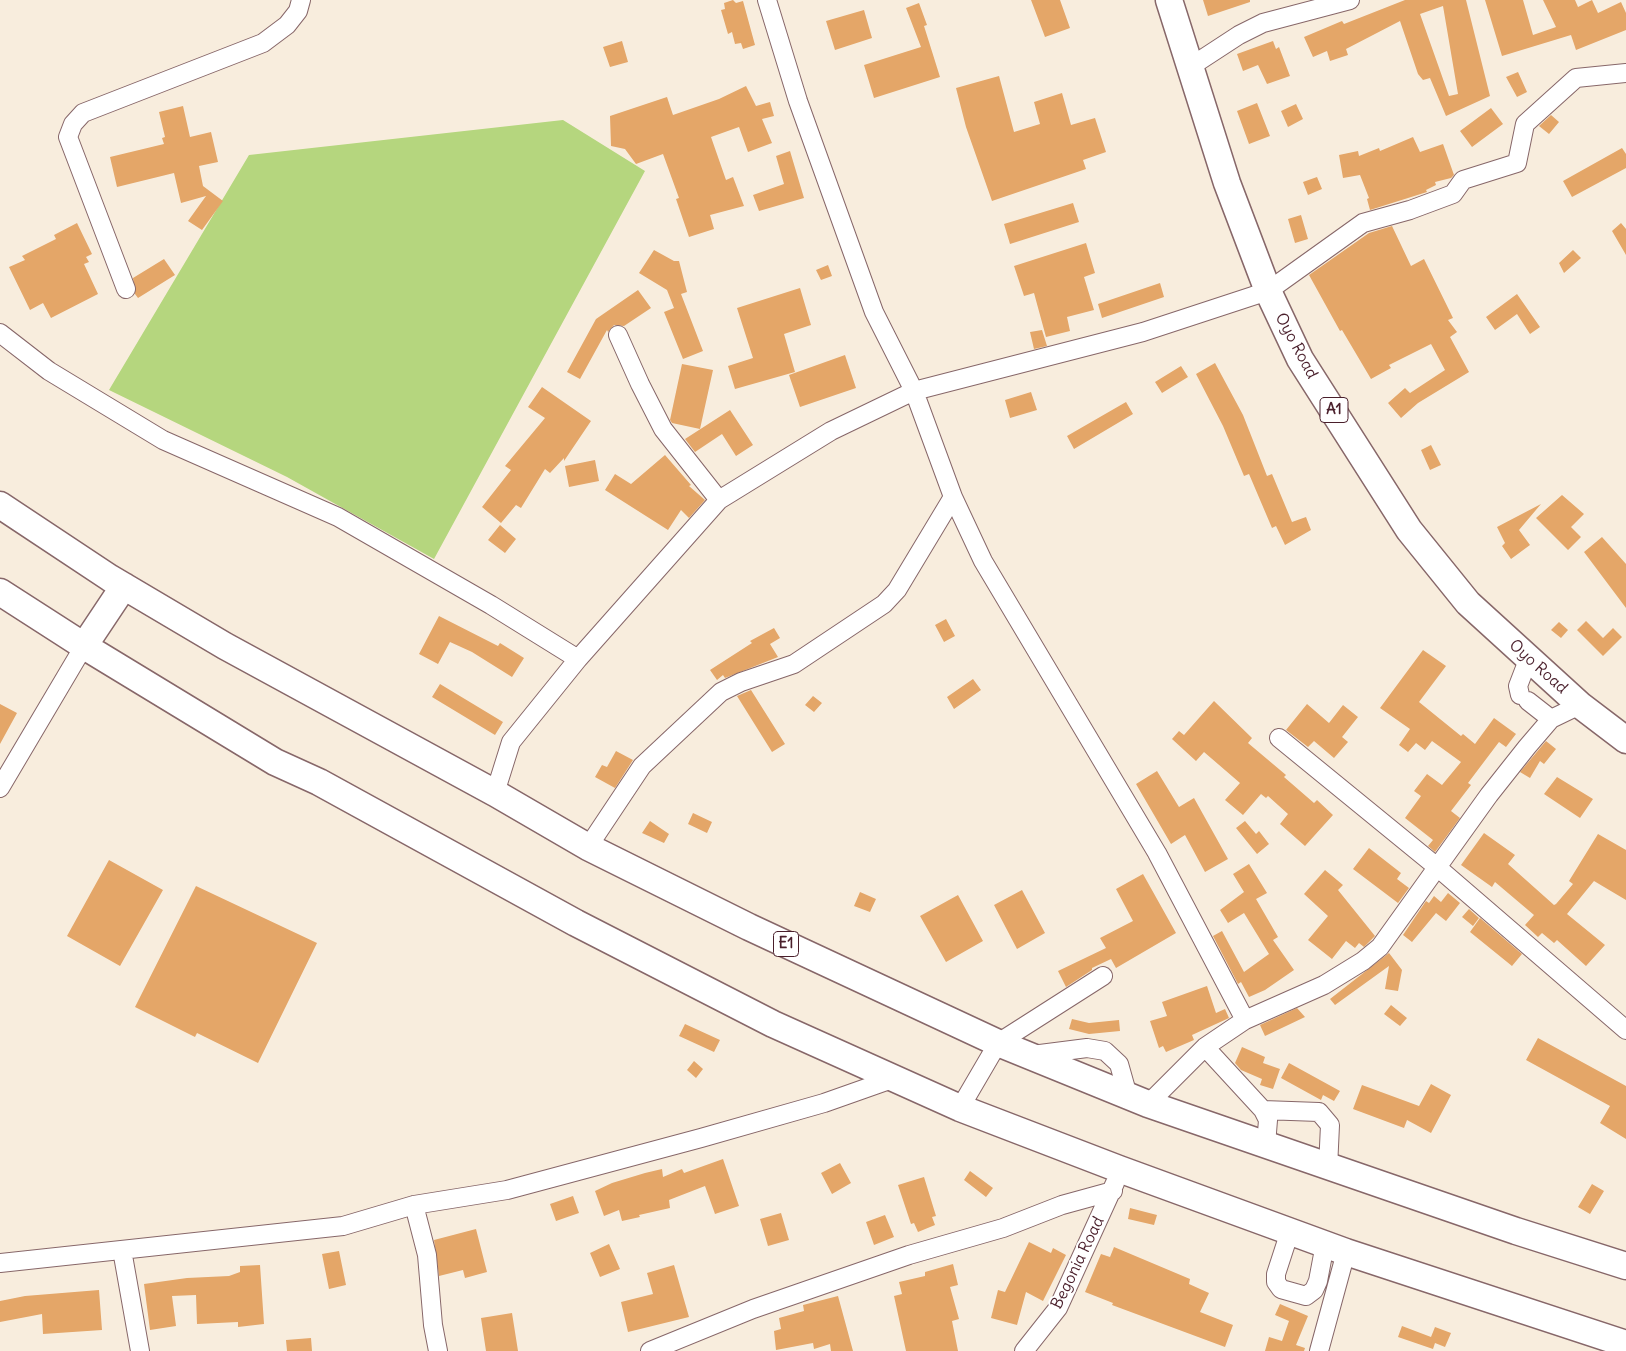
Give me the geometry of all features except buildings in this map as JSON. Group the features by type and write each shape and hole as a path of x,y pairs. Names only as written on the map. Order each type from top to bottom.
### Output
{"highway":[{"name":"Oyo Road","path":"1169,0 1227,183 1268,291 1300,359 1409,530 1468,603 1528,660 1580,705 1626,740"},
{"name":"E1","path":"0,505 124,586 359,721 495,793 588,847 749,927 998,1043 1138,1100 1328,1168 1626,1266"},
{"path":"84,646 124,586"},
{"path":"0,592 84,646 275,762 328,786 576,923 773,1024 1116,1180 1290,1231 1335,1248 1626,1344"}],"street":[{"path":"126,289 68,138 73,124 83,113 263,43 287,25 298,11 300,0"},
{"path":"767,0 798,101 874,312 914,391 953,497 983,561 1157,853 1244,1020"},
{"path":"1190,67 1239,35 1263,23 1350,0"},
{"path":"495,793 511,742 578,659 719,500 832,431 914,391 1143,332 1268,291 1363,223 1410,210 1453,194 1463,180 1517,163 1525,124 1576,78 1626,73"},
{"path":"0,333 49,372 163,440 338,517 491,605 578,659"},
{"path":"618,335 663,429 719,500"},
{"path":"588,847 642,766 721,692 741,682 794,664 884,604 897,590 953,497"},
{"path":"0,788 84,646"},
{"path":"1528,660 1518,686 1524,698 1551,719"},
{"path":"1138,1100 1205,1047 1244,1020 1324,984 1363,961 1380,947 1489,795 1551,719 1580,705"},
{"path":"1279,738 1437,866 1626,1030"},
{"path":"960,1108 998,1043 1103,976"},
{"path":"1205,1047 1263,1110 1268,1120 1266,1145"},
{"path":"0,1263 343,1226 414,1206 506,1190 824,1103 892,1078"},
{"path":"1263,1110 1319,1112 1330,1125 1328,1168"},
{"path":"650,1351 753,1309 900,1258 1003,1228 1062,1205 1116,1180"},
{"name":"Begonia Road","path":"1024,1351 1058,1308 1116,1180"},
{"path":"414,1206 427,1255 433,1325 438,1351"},
{"path":"1290,1231 1276,1274 1276,1282 1281,1289 1306,1296 1314,1290 1335,1248"},
{"path":"1319,1351 1335,1248"},
{"path":"122,1250 140,1351"}],"green space":[{"path":"563,120 645,171 434,559 287,477 109,390 249,155"}]}
